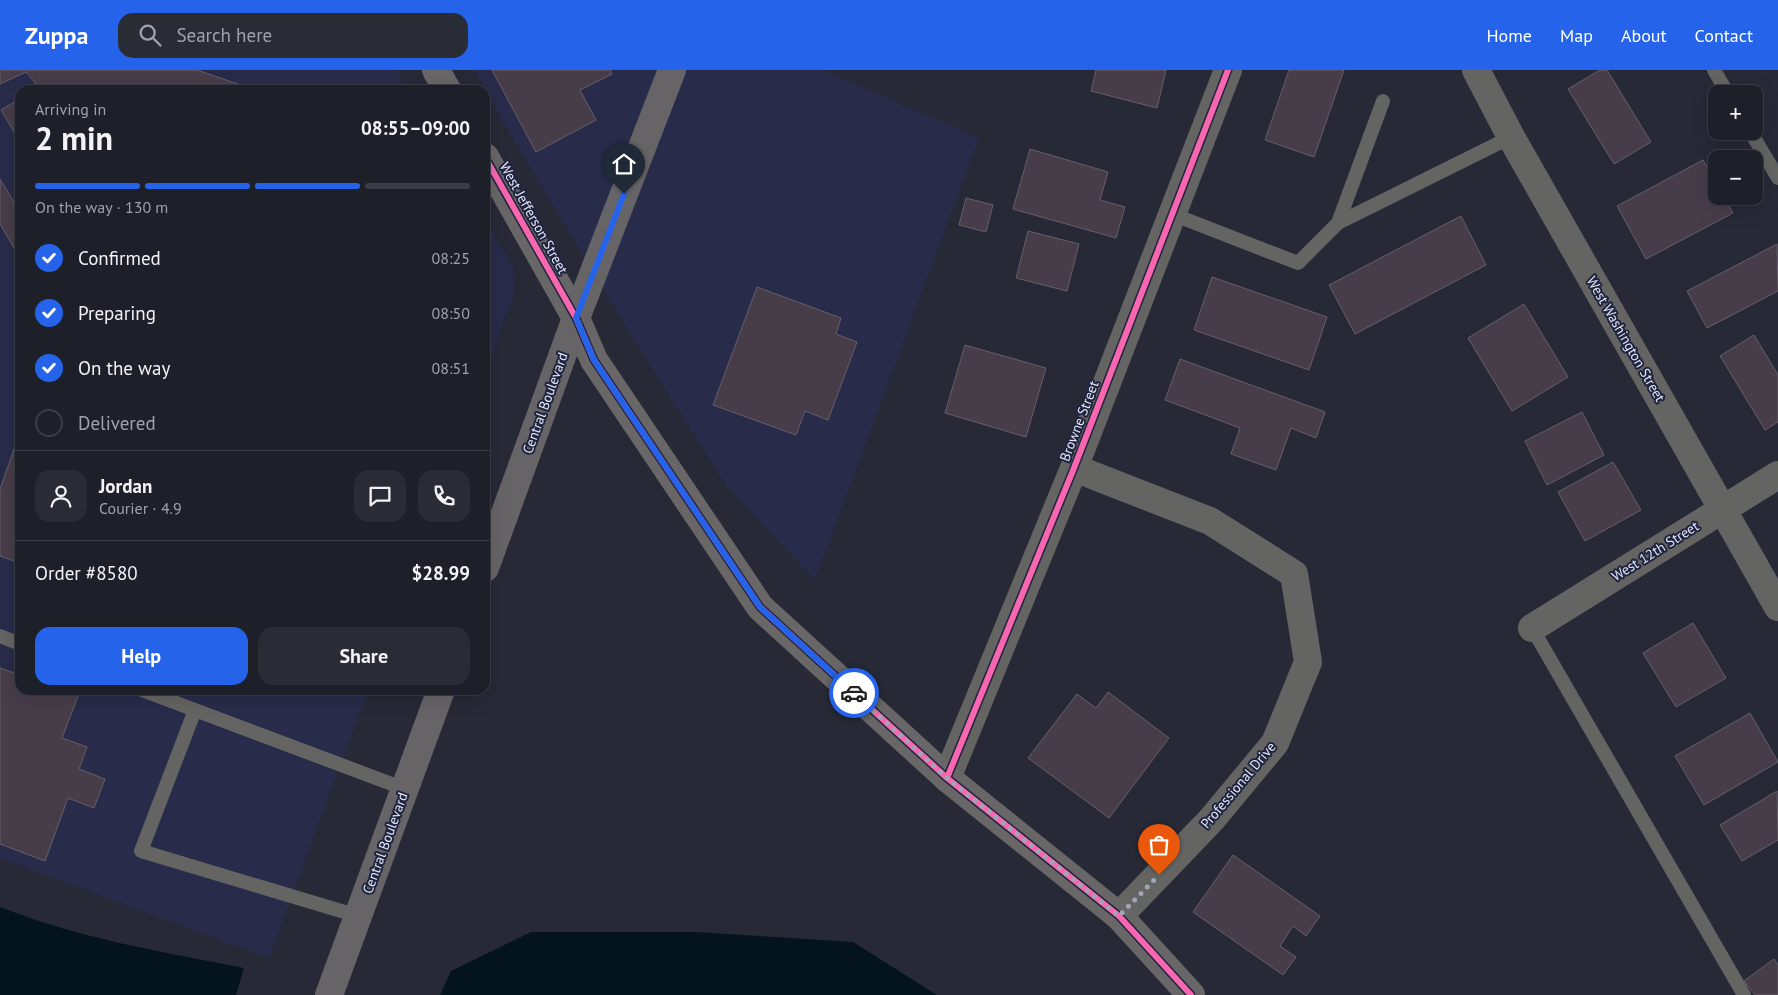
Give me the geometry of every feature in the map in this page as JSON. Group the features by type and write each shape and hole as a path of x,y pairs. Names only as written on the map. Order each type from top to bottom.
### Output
{"main road":[{"name":"Central Boulevard","path":"490,554 576,318 672,70"},
{"name":"Central Boulevard","path":"329,995 439,695"}],"street":[{"path":"436,70 444,85"},
{"name":"Browne Street","path":"947,778 1074,468 1228,70"},
{"name":"West Washington Street","path":"1478,71 1511,136 1778,607"},
{"name":"West Jefferson Street","path":"490,166 576,318 594,360 760,607 947,778 1119,916 1191,995"},
{"name":"Professional Drive","path":"1074,468 1210,522 1294,574 1308,662 1275,743 1212,819 1119,916"},
{"name":"West 12th Street","path":"1532,628 1778,476"}],"lane":[{"path":"1714,70 1723,85"},
{"path":"1338,223 1383,101"},
{"path":"1172,214 1298,264 1338,223 1511,136"},
{"path":"1755,140 1778,178"},
{"path":"1532,628 1744,995"},
{"path":"0,636 15,642"},
{"path":"155,695 405,789"},
{"path":"195,710 141,851 358,916"}],"shaded area":[{"path":"0,70 396,70 404,85 15,85 15,695 366,695 269,958 0,858"},
{"path":"475,70 823,70 979,138 815,580 726,485 636,343 506,127 490,98 490,85 483,85"},
{"path":"490,228 513,267 514,294 490,359"},
{"path":"0,907 90,936 244,968 236,995 0,995"},
{"path":"531,932 695,932 853,942 937,995 440,995 451,971"}],"building":[{"path":"0,70 197,70 240,85 37,85 26,72 0,84"},
{"path":"492,70 610,70 612,74 580,90 596,120 536,152"},
{"path":"1096,70 1166,70 1157,108 1091,91"},
{"path":"1289,70 1344,70 1314,157 1265,140"},
{"path":"1600,70 1607,70 1651,142 1614,164 1568,89"},
{"path":"15,102 15,134 1,110"},
{"path":"1030,149 1108,172 1100,200 1125,207 1116,238 1013,209"},
{"path":"1703,160 1708,169 1708,205 1728,205 1733,213 1646,259 1617,206"},
{"path":"0,179 15,204 14,248 0,224"},
{"path":"966,198 993,205 986,232 959,225"},
{"path":"1461,216 1486,265 1355,334 1329,285"},
{"path":"1028,231 1079,244 1067,291 1016,278"},
{"path":"1777,244 1778,291 1707,328 1687,291"},
{"path":"1212,277 1327,317 1309,370 1194,330"},
{"path":"757,287 841,318 836,334 857,342 828,420 805,411 796,435 713,405"},
{"path":"1524,304 1568,377 1512,411 1468,338"},
{"path":"1754,335 1778,375 1778,422 1765,430 1720,356"},
{"path":"965,345 1046,368 1026,437 945,413"},
{"path":"1180,359 1325,412 1316,438 1291,428 1276,470 1231,454 1240,428 1165,400"},
{"path":"1582,412 1604,455 1547,485 1525,441"},
{"path":"15,446 15,561 0,556 0,489"},
{"path":"1613,462 1641,510 1585,541 1558,492"},
{"path":"1693,623 1726,678 1676,707 1643,653"},
{"path":"0,668 15,673 15,695 78,696 62,738 87,747 79,769 105,779 94,808 68,798 45,861 0,844"},
{"path":"1108,692 1169,738 1109,818 1028,758 1077,694 1096,708"},
{"path":"1750,713 1778,762 1704,805 1675,756"},
{"path":"1777,791 1778,840 1742,861 1720,825"},
{"path":"1233,855 1320,916 1306,936 1293,926 1280,946 1296,957 1283,975 1193,912"},
{"path":"1774,959 1778,965 1778,995 1755,995 1744,981"}],"cycle path":[{"path":"947,778 1074,468 1228,70"},
{"path":"490,166 576,318 594,360 760,607 947,778 1119,916 1191,995"}],"way so far":[{"path":"854,693 947,778 1119,916 1159,875"}],"route":[{"path":"624,194 576,318 594,360 760,607 854,693"}]}
